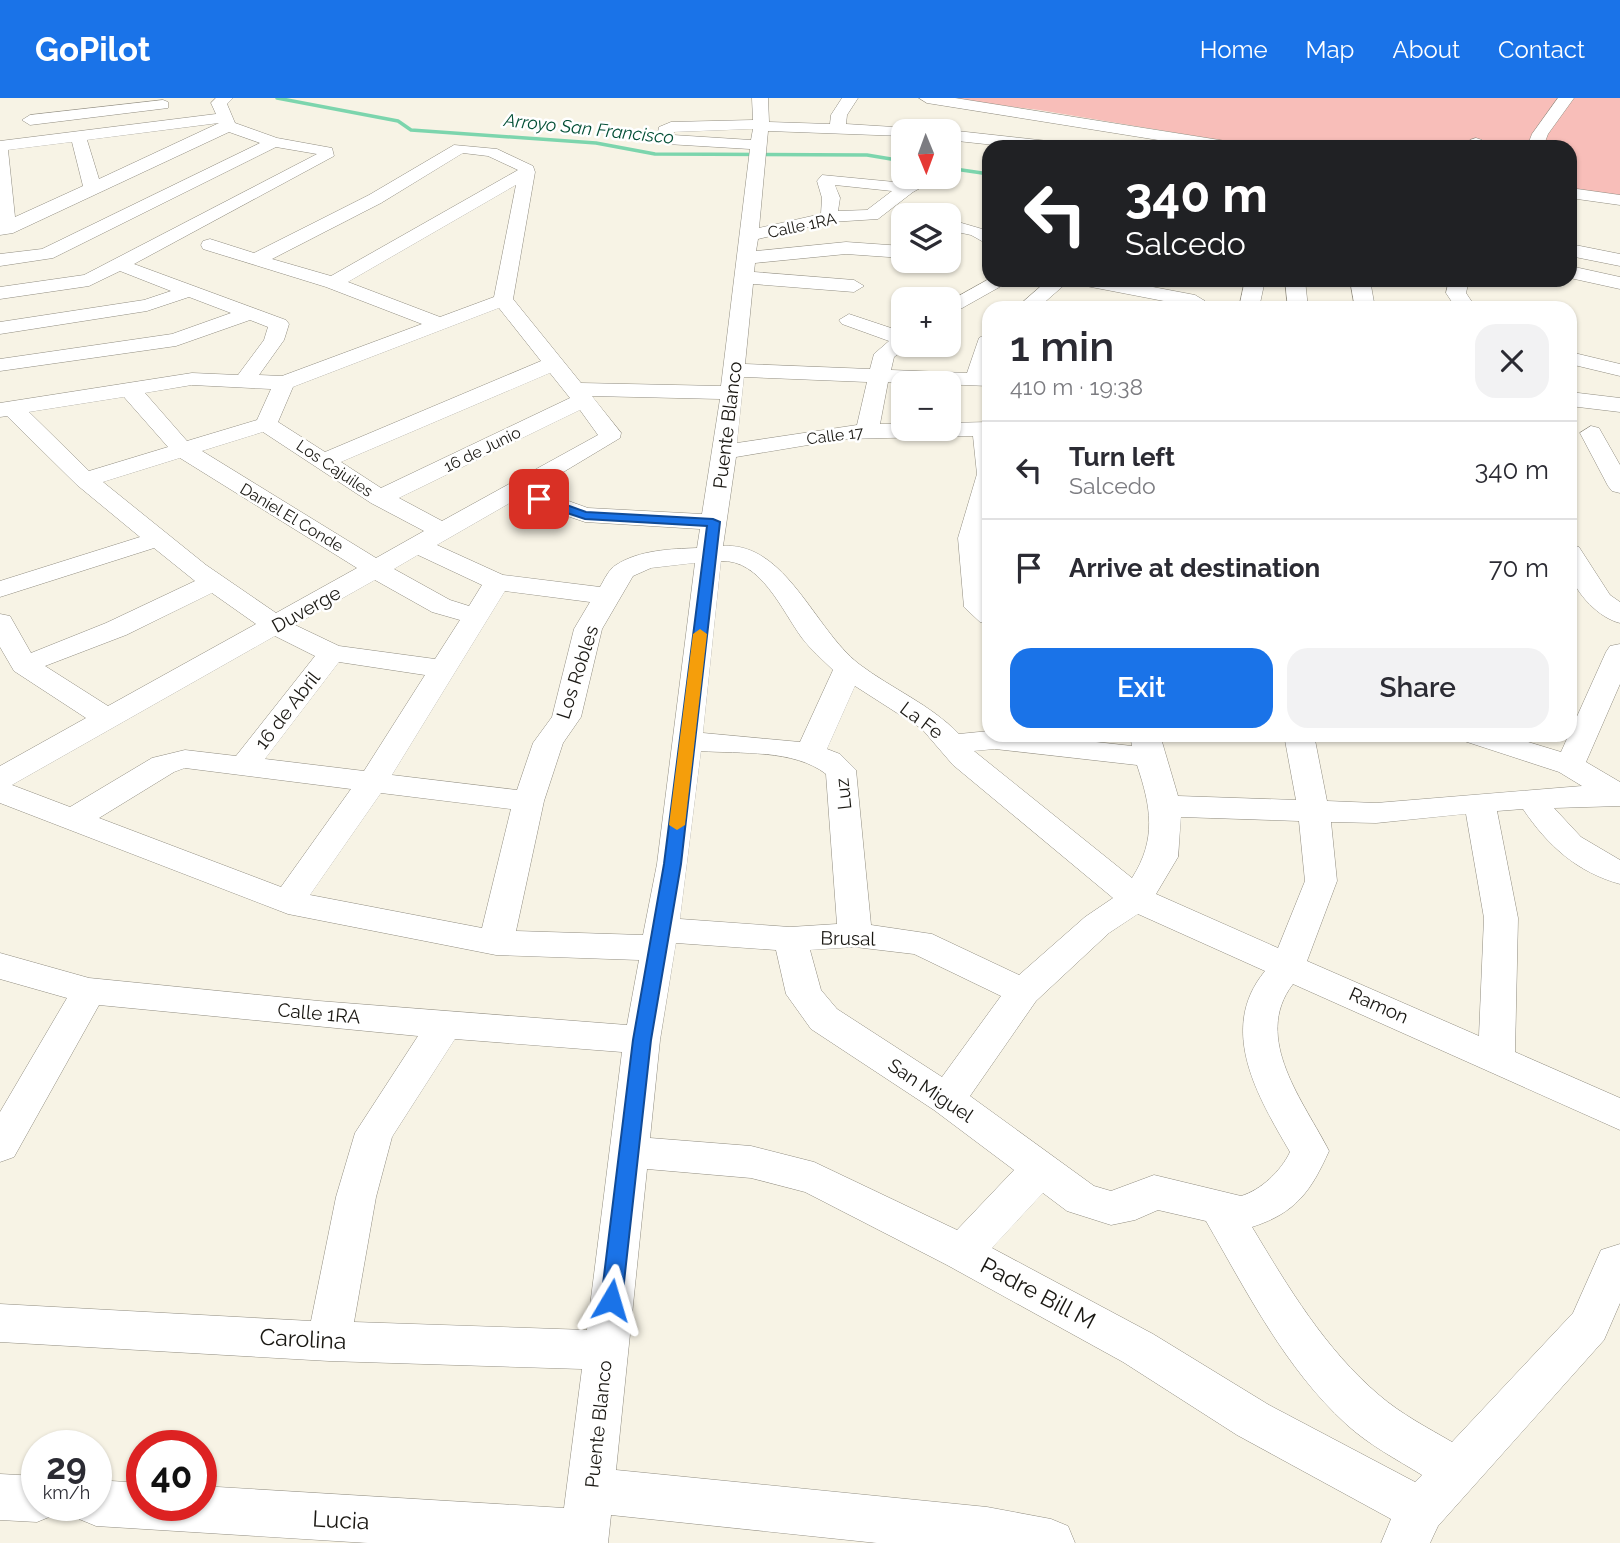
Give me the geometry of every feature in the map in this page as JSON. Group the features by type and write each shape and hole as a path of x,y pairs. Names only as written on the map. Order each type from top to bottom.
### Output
{"street":[{"path":"204,100 224,98"},
{"path":"224,98 219,103 226,122"},
{"name":"Puente Blanco","path":"587,1522 642,1040 660,939 725,452 761,125 760,98"},
{"path":"838,127 839,115 850,98"},
{"path":"927,98 975,105 1076,127 1167,140"},
{"path":"1538,140 1566,98"},
{"path":"13,123 179,103"},
{"path":"961,127 975,105"},
{"path":"758,154 673,141 665,138 665,131 671,127 838,127 905,118"},
{"path":"883,147 905,118"},
{"path":"0,293 89,280 326,156 326,151 274,142 226,122 78,136 0,148 4,230 226,122"},
{"path":"78,136 93,189"},
{"path":"961,137 992,140"},
{"path":"0,260 46,254 274,142"},
{"path":"255,260 375,199 460,148 510,158 525,166 527,172 503,300 580,395 733,382 878,377 982,380"},
{"path":"333,283 527,172"},
{"path":"830,217 828,206 831,198 825,185 828,179 891,186"},
{"name":"Calle 1RA","path":"747,257 793,228 830,217 866,216 883,209 906,189"},
{"path":"1577,198 1620,200"},
{"path":"152,202 218,213"},
{"path":"883,209 891,211"},
{"path":"961,227 982,235"},
{"path":"210,244 333,283 438,323"},
{"path":"747,257 846,248 891,251"},
{"path":"1577,251 1620,260"},
{"path":"747,257 854,286"},
{"path":"120,265 279,324 274,340 248,376 250,383"},
{"path":"1577,274 1620,283"},
{"path":"961,303 989,287"},
{"path":"1034,301 1052,287"},
{"path":"1103,287 1135,300"},
{"path":"0,327 147,305 192,290"},
{"path":"6,409 192,379 284,383 503,300"},
{"path":"0,365 176,340 251,313"},
{"path":"849,320 891,336"},
{"path":"867,431 884,354 891,349"},
{"path":"1577,360 1620,370"},
{"path":"326,460 553,364"},
{"path":"85,480 266,424 284,383"},
{"name":"Daniel El Conde","path":"130,390 183,449 432,601 473,616"},
{"name":"Duverge","path":"0,779 379,570 610,436 580,395"},
{"name":"16 de Junio","path":"380,498 580,395"},
{"path":"1577,400 1620,405"},
{"path":"6,409 85,480 158,539 276,626 332,653 444,669"},
{"name":"Los Cajuiles","path":"266,424 326,460 380,498 444,532"},
{"name":"Calle 17","path":"725,452 844,432 982,429"},
{"path":"1581,433 1620,436"},
{"path":"1581,433 1620,486"},
{"path":"516,491 585,515 712,538"},
{"path":"982,499 971,538 977,607 982,611"},
{"name":"Los Robles","path":"496,943 528,801 548,743 566,717 588,629 623,571 712,538"},
{"name":"La Fe","path":"712,538 734,553 753,560 774,578 814,635 848,669 932,723 964,758 1136,899"},
{"path":"0,589 158,539"},
{"path":"419,546 497,582 607,596"},
{"path":"1577,563 1600,600 1620,615"},
{"path":"24,665 116,629 215,581"},
{"path":"288,902 373,781 444,669 473,616 497,582"},
{"path":"0,622 24,665 109,720"},
{"path":"1570,765 1620,652"},
{"name":"16 de Abril","path":"242,768 332,653"},
{"path":"810,753 848,669"},
{"name":"Luz","path":"687,741 810,753 834,763 841,770 855,935"},
{"path":"952,744 982,741"},
{"path":"947,1099 1023,992 1097,925 1136,899 1162,857 1166,806 1147,746 1046,742"},
{"path":"1218,1205 1241,1213 1268,1205 1300,1172 1310,1151 1281,1104 1265,1068 1261,1020 1268,991 1289,966 1321,881 1314,813 1300,742"},
{"path":"1496,742 1570,765 1618,795"},
{"path":"74,819 174,760 528,801"},
{"name":"Brusal","path":"0,792 288,902 496,943 790,939 855,935 920,943 1023,992"},
{"path":"1166,806 1376,813 1480,802 1618,795"},
{"path":"1532,799 1553,829 1577,854 1620,873"},
{"path":"1480,802 1501,918 1496,1059"},
{"name":"Ramon","path":"1136,899 1620,1115"},
{"name":"San Miguel","path":"790,939 804,994 824,1019 947,1099 1081,1199 1111,1208 1135,1203 1154,1192 1218,1205"},
{"name":"Calle 1RA","path":"0,966 89,991 642,1040"},
{"path":"0,1146 89,991"},
{"path":"329,1341 356,1197 374,1133 445,1024"},
{"name":"Padre Bill M","path":"629,1152 751,1162 814,1178 962,1252 1138,1348 1253,1420 1413,1527"},
{"path":"962,1252 1040,1168"},
{"path":"1218,1205 1290,1327 1322,1369 1364,1411 1456,1469"},
{"path":"1413,1527 1456,1469 1589,1326 1620,1262"},
{"name":"Carolina","path":"0,1323 329,1341 606,1350"},
{"path":"0,1497 21,1498"},
{"name":"Lucia","path":"112,1505 294,1530 587,1522 987,1531 1051,1543"}],"shaded area":[{"path":"942,98 1620,98 1620,198 1577,193 1577,140 1219,140 1039,110"}],"waterway":[{"name":"Arroyo San Francisco","path":"277,98 398,121 411,130 596,143 655,154 867,155 891,159"},
{"name":"Arroyo San Francisco","path":"961,170 982,173"}],"slow traffic":[{"path":"677,825 700,634"}],"route":[{"path":"539,499 585,515 713,522 673,864 642,1040 611,1300"}]}
